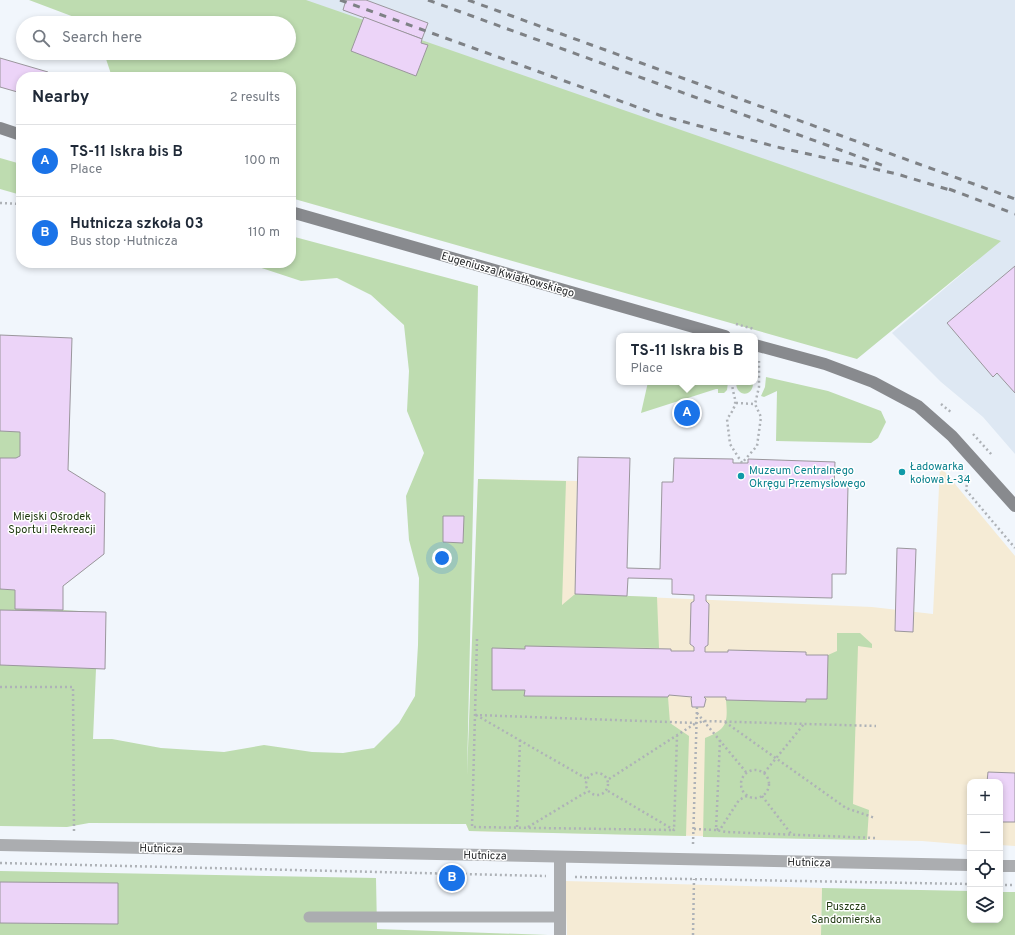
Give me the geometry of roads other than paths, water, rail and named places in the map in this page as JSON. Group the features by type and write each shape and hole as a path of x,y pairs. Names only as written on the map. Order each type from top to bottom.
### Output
{"street":[{"path":"0,128 16,133"},
{"name":"Eugeniusza Kwiatkowskiego","path":"296,213 714,333"},
{"path":"758,345 825,364 873,382 918,406 952,436 1015,506"},
{"name":"Hutnicza","path":"0,845 967,865"},
{"path":"560,857 560,935"},
{"path":"1003,866 1015,866"}],"lane":[{"path":"309,917 560,917"}],"railway":[{"path":"340,0 659,115 777,147 897,174 953,191"},
{"path":"428,0 887,167"},
{"path":"468,0 1015,199"},
{"path":"949,189 1015,214"}],"place":[{"name":"TS-11 Iskra bis B","path":"687,413"},
{"name":"Ładowarka kołowa Ł-34","path":"902,472"},
{"name":"Muzeum Centralnego Okręgu Przemysłowego","path":"741,476"},
{"name":"Hutnicza szkoła 03","path":"452,878"}],"park label":[{"name":"Miejski Ośrodek Sportu i Rekreacji","path":"52,522"},
{"name":"Puszcza Sandomierska","path":"846,912"}]}
